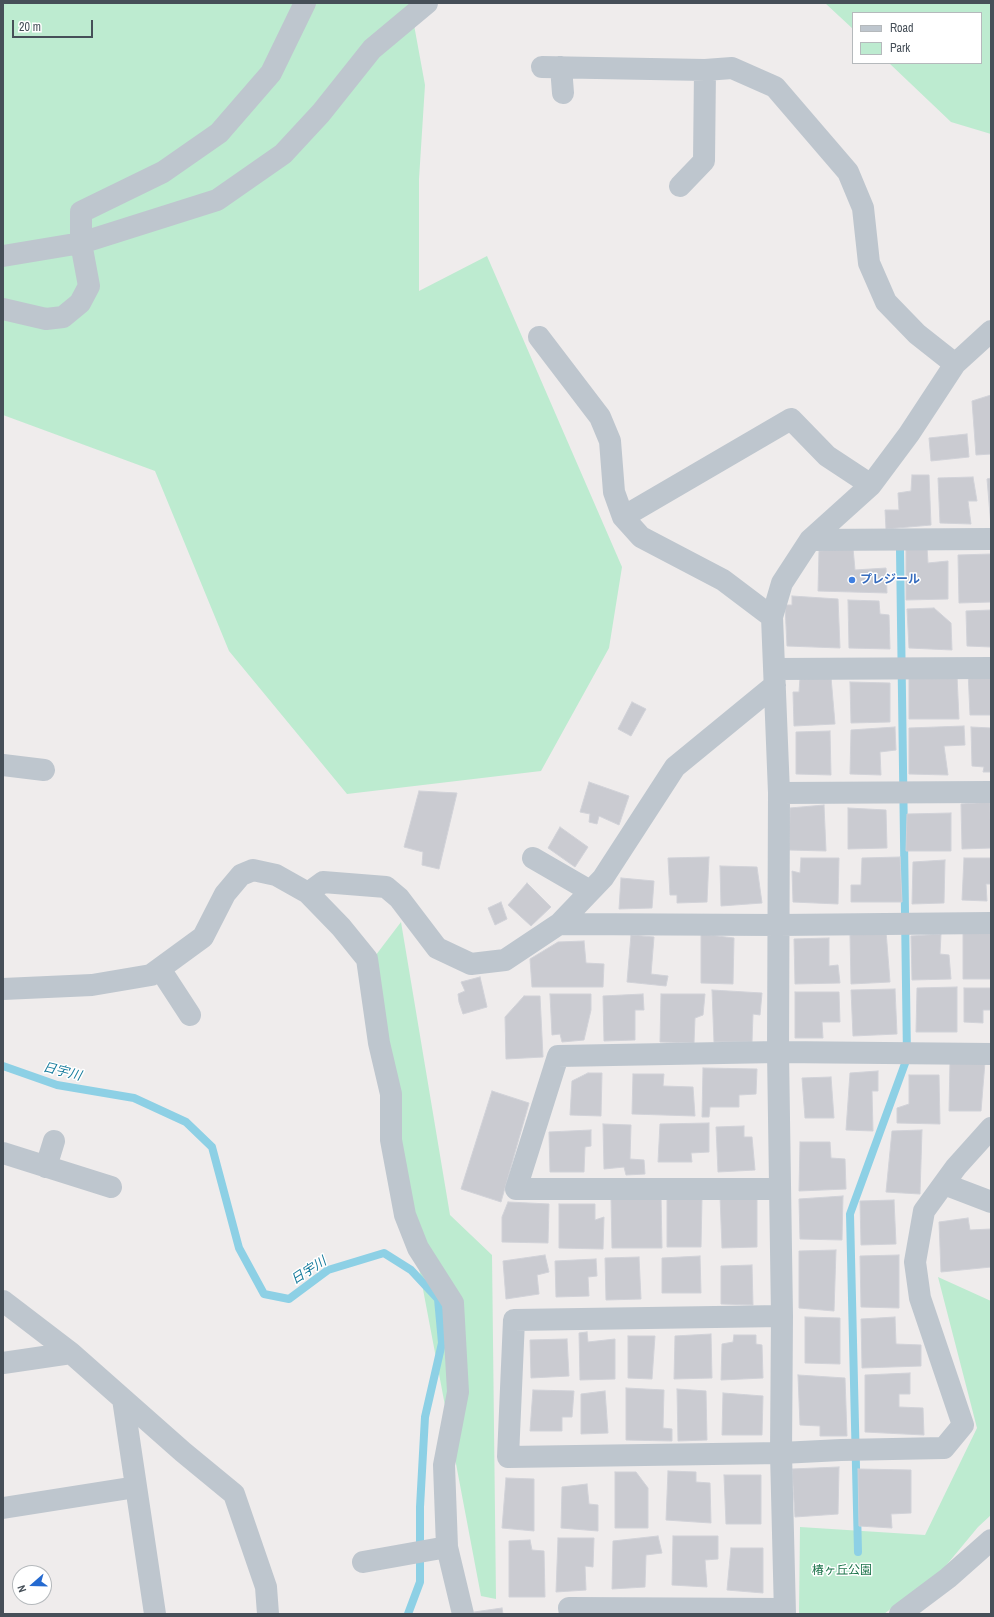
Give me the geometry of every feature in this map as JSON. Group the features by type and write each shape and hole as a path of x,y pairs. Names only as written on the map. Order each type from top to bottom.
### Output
{"street":[{"path":"3,309 46,320 63,317 80,304 89,286 81,244 80,212 163,172 220,133 271,73 305,3"},
{"path":"3,256 81,244 217,200 282,154 321,113 372,48 428,3"},
{"path":"562,93 552,67 705,70 732,68 775,87 848,172 863,208 869,263 886,302 917,334 955,364"},
{"path":"680,186 704,161 705,70"},
{"path":"539,337 600,417 610,441 614,492 623,517 642,537 723,580 772,617"},
{"path":"570,1614 570,1608 785,1611 781,1453 782,1316 778,1052 778,793 772,617 782,583 810,540 872,485 910,434 955,364 987,341"},
{"path":"623,517 791,419 827,456 872,485"},
{"path":"810,540 991,539"},
{"path":"308,893 323,882 386,887 399,898 436,948 471,964 505,960 559,924 603,878 675,767 775,677 887,668 991,668"},
{"path":"3,765 44,770"},
{"path":"778,793 991,792"},
{"path":"533,858 590,891"},
{"path":"3,989 92,985 151,975 203,937 225,894 242,875 253,870 276,875 308,893 341,927 367,959 379,1043 390,1094 391,1140 405,1215 418,1248 453,1303 458,1392 444,1465 443,1548 463,1614"},
{"path":"559,924 779,925 991,923"},
{"path":"160,969 190,1015"},
{"path":"780,1189 516,1189 558,1056 778,1052 991,1054"},
{"path":"782,1316 514,1320 508,1457 781,1453 868,1449 944,1448 963,1425 920,1298 915,1262 924,1210 956,1167 991,1128"},
{"path":"46,1166 54,1141"},
{"path":"3,1153 111,1187"},
{"path":"944,1184 991,1202"},
{"path":"3,1301 71,1353 123,1400 234,1494 266,1587 268,1614"},
{"path":"3,1363 71,1353"},
{"path":"123,1400 155,1614"},
{"path":"3,1508 136,1487"},
{"path":"900,1614 948,1578 991,1540"},
{"path":"363,1562 443,1548"}],"green space":[{"path":"3,3 410,3 425,85 419,179 419,291 487,256 622,567 609,648 541,771 347,794 229,651 155,471 3,415"},
{"path":"825,3 991,3 991,134 951,122 890,64 982,64 982,12 852,12 852,28"},
{"path":"401,922 450,1215 492,1255 496,1599 481,1596 363,972"},
{"name":"椿ヶ丘公園","path":"938,1277 991,1301 991,1515 978,1527 944,1568 884,1614 799,1614 800,1527 925,1535 977,1428"}],"building":[{"path":"991,395 991,454 976,455 972,401"},
{"path":"967,434 969,457 931,461 929,438"},
{"path":"912,475 929,475 931,525 886,529 885,510 899,510 898,493 911,491"},
{"path":"973,477 977,501 968,501 971,524 940,523 938,478"},
{"path":"991,478 991,526 987,479"},
{"path":"927,547 928,563 948,561 948,599 906,600 906,549"},
{"name":"プレジール","path":"853,548 855,570 886,568 887,593 818,591 819,551"},
{"path":"991,554 991,602 959,603 958,555"},
{"path":"792,596 838,599 840,648 787,646 785,605 792,605"},
{"path":"848,600 879,601 880,614 889,615 890,649 849,648"},
{"path":"934,608 951,623 952,650 909,648 907,609"},
{"path":"991,610 991,647 967,646 966,611"},
{"path":"968,671 991,672 991,715 970,715"},
{"path":"957,675 959,719 909,719 909,676"},
{"path":"831,677 835,724 794,726 793,692 799,692 800,678"},
{"path":"850,682 890,683 890,722 851,723"},
{"path":"632,702 646,709 631,736 618,729"},
{"path":"964,726 965,745 944,746 948,775 909,774 909,728"},
{"path":"895,727 896,750 880,752 881,775 850,774 851,730"},
{"path":"971,727 991,728 991,772 983,772 984,767 972,766"},
{"path":"830,731 831,775 796,774 796,732"},
{"path":"589,782 629,796 619,825 599,816 597,824 589,822 590,814 580,812"},
{"path":"419,791 457,793 439,869 422,865 423,852 404,847"},
{"path":"990,802 991,848 962,849 961,804"},
{"path":"824,805 826,851 789,850 790,808"},
{"path":"848,808 886,810 887,848 848,849"},
{"path":"951,813 951,851 906,851 907,814"},
{"path":"560,827 588,847 575,867 548,848"},
{"path":"709,857 707,902 677,903 677,895 670,895 668,858"},
{"path":"900,857 902,902 851,902 851,885 861,885 862,858"},
{"path":"801,858 839,858 838,904 793,902 792,871 800,873"},
{"path":"964,858 991,858 991,884 986,884 987,901 962,900"},
{"path":"945,860 944,903 912,904 913,862"},
{"path":"720,866 757,867 762,903 721,906"},
{"path":"621,878 654,881 652,908 619,909"},
{"path":"527,883 551,907 531,926 508,905"},
{"path":"501,902 507,919 495,925 488,908"},
{"path":"991,925 991,979 963,979 963,926"},
{"path":"886,931 890,982 851,984 850,935"},
{"path":"701,934 734,938 733,984 701,983"},
{"path":"941,934 940,954 949,955 951,979 912,980 911,936"},
{"path":"631,935 654,937 651,974 668,976 666,986 627,982"},
{"path":"829,938 829,966 838,965 840,983 795,984 794,939"},
{"path":"584,941 586,963 604,964 603,987 532,987 530,959 558,942"},
{"path":"480,977 487,1007 463,1014 458,994 465,991 461,982"},
{"path":"957,987 957,1032 916,1032 917,988"},
{"path":"964,988 991,988 991,1010 983,1010 983,1023 964,1022"},
{"path":"895,989 897,1034 853,1036 851,990"},
{"path":"712,990 762,993 760,1015 753,1014 752,1042 714,1042"},
{"path":"795,992 839,992 840,1022 822,1022 823,1038 795,1038"},
{"path":"550,994 591,994 591,1010 584,1040 562,1042 560,1034 552,1035"},
{"path":"643,994 644,1010 635,1010 635,1040 604,1041 603,996"},
{"path":"661,994 705,994 703,1015 695,1018 694,1043 660,1042"},
{"path":"524,996 540,996 543,1057 506,1059 505,1017"},
{"path":"950,1060 985,1062 981,1111 949,1111"},
{"path":"703,1068 757,1069 756,1094 739,1095 739,1107 710,1107 709,1117 702,1117"},
{"path":"878,1071 878,1091 872,1091 873,1131 846,1130 850,1073"},
{"path":"588,1073 602,1073 601,1116 570,1115 572,1081"},
{"path":"633,1074 664,1074 663,1086 693,1087 695,1116 632,1114"},
{"path":"909,1075 939,1075 940,1124 897,1123 897,1108 909,1104"},
{"path":"831,1077 834,1118 805,1118 802,1078"},
{"path":"492,1091 529,1103 501,1202 461,1189"},
{"path":"709,1123 709,1152 691,1153 692,1162 658,1162 660,1124"},
{"path":"603,1124 631,1125 630,1159 644,1160 645,1174 626,1175 624,1167 604,1169"},
{"path":"744,1126 744,1137 752,1137 755,1170 718,1172 716,1127"},
{"path":"591,1130 591,1146 585,1147 584,1172 550,1172 549,1132"},
{"path":"922,1130 920,1194 886,1192 892,1131"},
{"path":"800,1142 830,1142 831,1158 845,1159 846,1189 799,1191"},
{"path":"661,1196 662,1248 612,1248 611,1199"},
{"path":"720,1196 757,1198 757,1247 722,1248"},
{"path":"843,1196 842,1240 800,1239 799,1199"},
{"path":"667,1198 702,1198 701,1247 667,1247"},
{"path":"894,1200 896,1244 861,1245 860,1201"},
{"path":"508,1202 549,1204 548,1243 502,1242 502,1217"},
{"path":"559,1204 595,1204 595,1220 604,1217 603,1249 559,1248"},
{"path":"968,1218 970,1230 991,1229 991,1267 941,1272 939,1222"},
{"path":"836,1250 834,1311 799,1308 799,1251"},
{"path":"545,1255 549,1272 537,1275 539,1294 506,1299 503,1261"},
{"path":"899,1255 899,1308 861,1307 860,1256"},
{"path":"700,1256 701,1293 662,1293 662,1258"},
{"path":"639,1257 641,1299 606,1300 605,1258"},
{"path":"596,1259 597,1276 588,1277 589,1296 556,1297 555,1261"},
{"path":"752,1265 753,1305 721,1304 721,1266"},
{"path":"805,1317 840,1318 840,1364 805,1363"},
{"path":"895,1317 896,1344 921,1345 921,1366 862,1368 861,1319"},
{"path":"587,1332 588,1342 615,1339 615,1379 580,1380 579,1333"},
{"path":"711,1334 712,1378 674,1379 675,1336"},
{"path":"734,1335 756,1335 756,1344 762,1345 763,1378 721,1380 722,1344 733,1342"},
{"path":"628,1336 655,1336 652,1379 628,1378"},
{"path":"567,1339 569,1376 531,1378 530,1340"},
{"path":"910,1373 910,1394 899,1394 899,1407 923,1408 924,1435 865,1432 865,1375"},
{"path":"798,1375 845,1378 847,1436 820,1436 820,1426 800,1425"},
{"path":"626,1388 664,1390 663,1428 672,1429 672,1441 626,1440"},
{"path":"677,1389 706,1391 707,1440 678,1441"},
{"path":"533,1390 574,1391 572,1417 562,1417 562,1431 530,1431"},
{"path":"605,1391 608,1433 581,1434 581,1394"},
{"path":"723,1393 763,1396 762,1435 722,1435"},
{"path":"839,1467 838,1514 795,1517 792,1469"},
{"path":"858,1469 911,1470 911,1513 891,1514 892,1528 859,1526"},
{"path":"668,1471 696,1472 696,1482 710,1483 711,1523 666,1520"},
{"path":"615,1472 636,1472 648,1488 648,1528 615,1528"},
{"path":"724,1475 761,1475 761,1524 726,1524"},
{"path":"506,1478 534,1479 534,1531 502,1528"},
{"path":"587,1484 589,1504 598,1505 598,1531 561,1528 562,1487"},
{"path":"658,1536 662,1553 646,1555 645,1587 612,1589 613,1541"},
{"path":"673,1536 718,1536 718,1559 705,1560 707,1587 672,1585"},
{"path":"558,1538 594,1538 593,1567 585,1566 586,1590 556,1592"},
{"path":"530,1540 532,1550 544,1551 545,1597 509,1597 509,1541"},
{"path":"731,1548 763,1548 763,1593 727,1590"},
{"path":"502,1608 503,1614 474,1614 474,1612"}],"waterway":[{"path":"858,1552 850,1214 907,1058 900,550"},
{"name":"日宇川","path":"3,1066 57,1085 134,1098 186,1122 212,1147 239,1248 264,1294 289,1299 328,1270 384,1253 411,1270 438,1299 442,1343 425,1417 420,1507 420,1582 408,1614"}],"place":[{"name":"プレジール","path":"852,580"}]}
